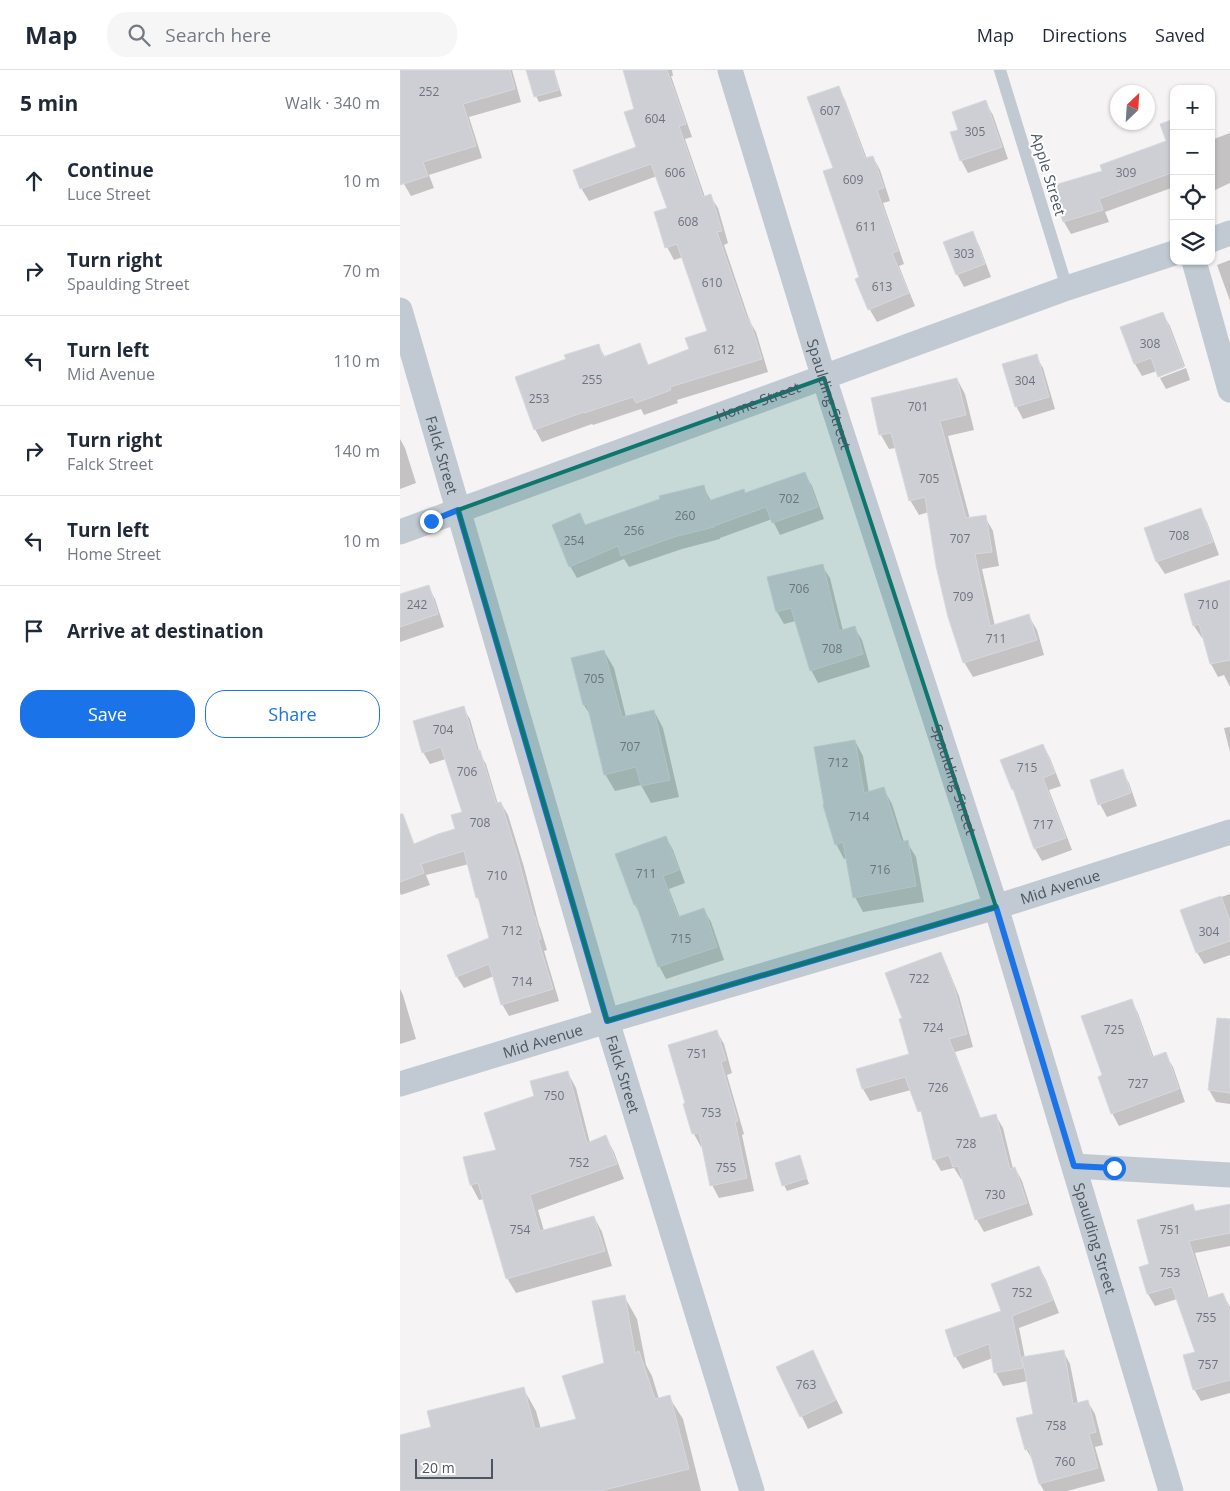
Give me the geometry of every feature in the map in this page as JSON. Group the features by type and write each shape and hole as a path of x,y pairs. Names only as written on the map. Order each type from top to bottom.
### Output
{"street":[{"name":"Spaulding Street","path":"730,70 824,378 996,907 1171,1491"},
{"path":"1215,239 1230,233"},
{"name":"Home Street","path":"400,532 1067,288 1170,254"},
{"path":"1195,265 1230,390"},
{"name":"Falck Street","path":"400,310 607,1021 752,1491"},
{"name":"Mid Avenue","path":"400,1084 996,907 1230,832"},
{"path":"1074,1166 1230,1175"}],"lane":[{"name":"Apple Street","path":"1000,70 1067,288"}],"highlighted area":[{"path":"824,378 996,907 607,1021 458,510"}],"building":[{"path":"400,70 510,70 515,89 463,104 476,146 423,162 428,176 400,185"},
{"path":"526,70 554,70 559,90 534,97"},
{"path":"623,70 667,70 686,124 679,126 703,197 711,194 722,231 717,232 762,359 670,387 671,390 636,403 633,397 534,430 515,377 566,359 564,355 599,344 603,357 640,343 648,365 689,349 685,338 707,331 677,244 665,248 654,212 667,208 651,164 580,189 573,170 636,147 624,112 634,109"},
{"path":"839,86 865,158 873,156 884,188 877,190 898,251 892,253 909,293 868,310 855,279 859,277 823,171 833,168 807,97"},
{"path":"986,100 1002,147 960,161 950,132 958,130 952,112"},
{"path":"1170,120 1170,173 1099,199 1103,210 1063,222 1051,186 1102,171 1100,165 1166,141 1160,124"},
{"path":"973,231 985,264 956,275 943,242"},
{"path":"1163,312 1184,367 1158,377 1151,358 1134,364 1120,327"},
{"path":"1037,354 1049,397 1015,407 1002,364"},
{"path":"957,378 966,415 940,421 966,518 986,515 992,552 975,554 990,626 1029,614 1037,640 963,663 948,617 936,566 925,497 909,501 891,433 879,435 871,398"},
{"path":"805,472 818,507 772,523 766,507 714,527 674,537 621,556 618,546 569,567 552,525 580,513 585,525 660,499 659,496 704,485 708,501 744,489 745,493"},
{"path":"1201,508 1213,542 1156,562 1144,528"},
{"path":"823,564 839,631 855,626 863,654 810,671 791,608 776,612 767,577"},
{"path":"1230,580 1230,660 1210,664 1199,624 1193,626 1184,594"},
{"path":"429,585 438,614 400,627 400,594"},
{"path":"604,650 622,717 654,710 670,780 641,786 636,767 604,775 587,704 583,705 571,658"},
{"path":"464,706 477,751 480,750 496,803 501,802 535,917 541,939 538,939 553,989 501,1005 489,964 456,977 447,955 489,938 464,851 421,864 424,873 400,882 400,814 403,814 414,844 455,829 451,815 462,812 441,747 422,753 413,721"},
{"path":"855,740 864,793 884,787 901,842 908,840 916,886 853,898 843,842 835,845 823,805 814,747"},
{"path":"1043,744 1055,773 1043,778 1066,838 1034,849 1013,789 1000,760"},
{"path":"1123,769 1131,793 1098,805 1090,780"},
{"path":"666,836 679,870 663,876 678,917 704,908 717,947 658,967 636,904 634,905 615,854"},
{"path":"1221,896 1230,921 1230,941 1196,953 1180,910"},
{"path":"941,952 953,983 967,1034 949,1039 980,1118 996,1114 1010,1169 1015,1167 1027,1203 975,1220 958,1166 953,1167 949,1155 933,1160 921,1111 918,1112 905,1077 862,1089 856,1069 909,1054 899,1019 902,1018 885,973"},
{"path":"1132,999 1152,1057 1166,1052 1179,1089 1111,1114 1098,1077 1102,1075 1081,1016"},
{"path":"1217,1018 1230,1019 1230,1093 1208,1090"},
{"path":"717,1030 726,1060 721,1062 738,1121 735,1122 747,1178 710,1186 699,1133 692,1134 668,1045"},
{"path":"568,1071 587,1143 606,1135 617,1164 530,1195 540,1231 594,1216 605,1251 506,1279 478,1183 470,1185 463,1157 496,1150 484,1113 534,1096 530,1081"},
{"path":"800,1155 807,1178 782,1186 775,1163"},
{"path":"1193,1204 1195,1211 1230,1204 1230,1233 1189,1241 1207,1298 1223,1293 1230,1311 1230,1380 1193,1390 1183,1355 1195,1352 1172,1287 1147,1294 1139,1267 1149,1264 1137,1220"},
{"path":"1039,1266 1053,1300 1012,1316 1023,1368 994,1373 989,1344 954,1357 945,1330 1001,1311 991,1284"},
{"path":"625,1295 635,1353 639,1351 655,1399 670,1395 689,1469 600,1491 400,1491 400,1435 431,1427 427,1411 524,1387 535,1429 576,1419 562,1376 604,1363 592,1301"},
{"path":"813,1350 836,1400 800,1417 776,1367"},
{"path":"1064,1350 1073,1404 1088,1400 1096,1432 1089,1434 1098,1468 1039,1484 1029,1449 1025,1450 1016,1418 1033,1414 1022,1357"}],"route":[{"path":"431,521 458,510 607,1021 996,907 1074,1166 1114,1168"}]}
